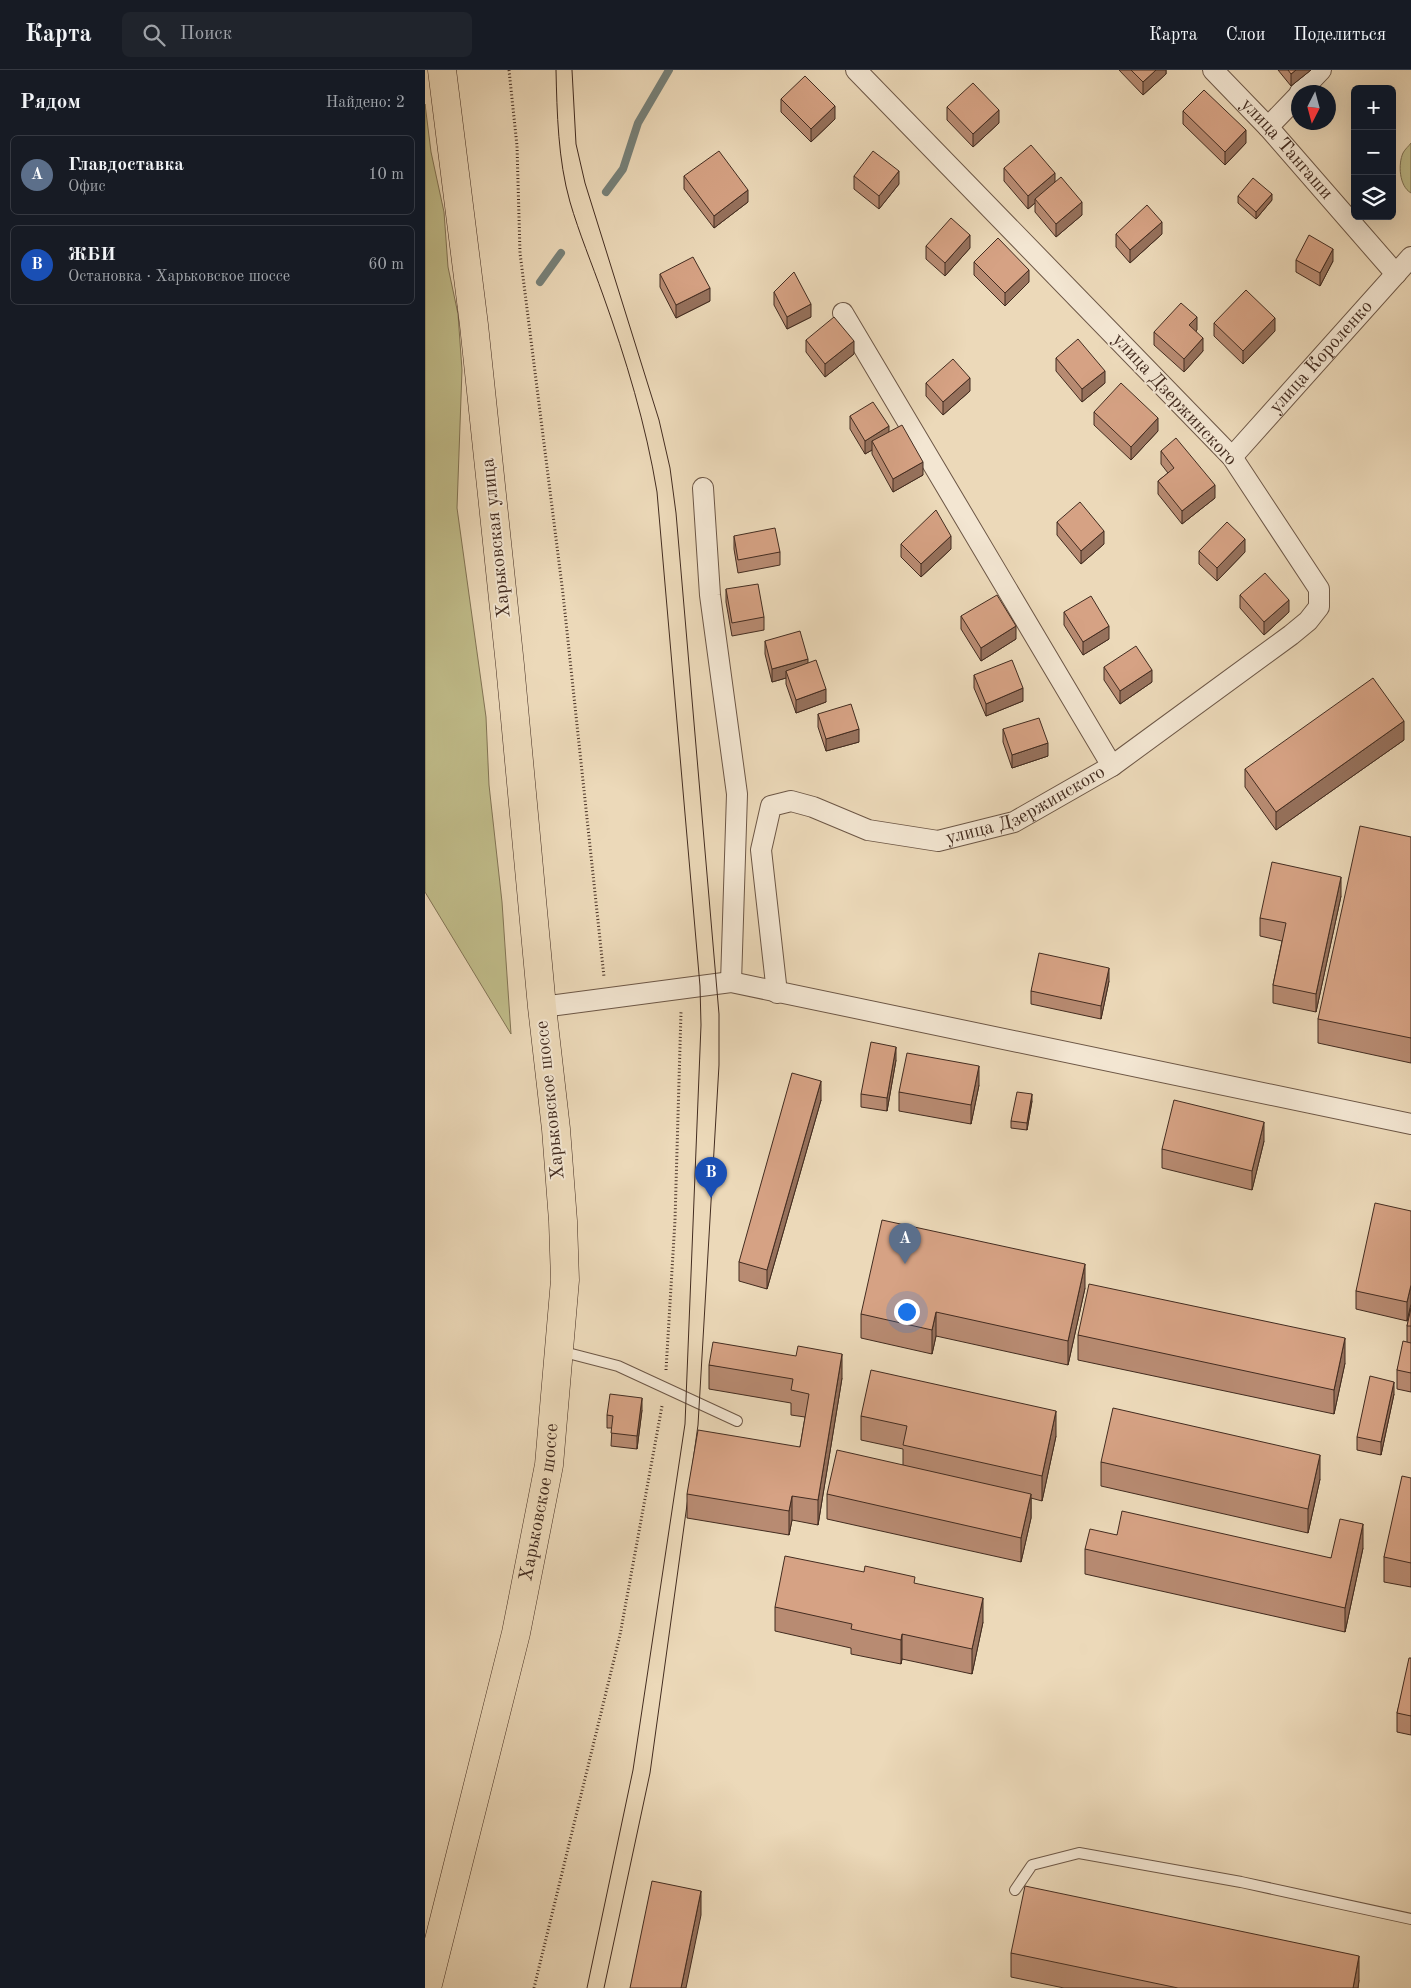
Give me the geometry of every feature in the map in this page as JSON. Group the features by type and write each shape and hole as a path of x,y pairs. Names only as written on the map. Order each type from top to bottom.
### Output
{"main road":[{"name":"Харьковская улица","path":"442,70 474,325 510,665 542,1008"},
{"name":"Харьковское шоссе","path":"427,1988 516,1633 549,1464 565,1280 563,1221 556,1129 542,1008"}],"street":[{"name":"улица Дзержинского","path":"777,993 761,850 771,806 791,800 868,830 938,841 1014,822 1112,766 1308,621 1319,607 1319,588 1232,457 856,70"},
{"name":"улица Тангаши","path":"1213,70 1268,127 1396,274"},
{"path":"1307,85 1321,70"},
{"path":"1268,127 1291,103"},
{"name":"улица Короленко","path":"1232,457 1411,256"},
{"name":"улица Дзержинского","path":"843,313 1112,766"},
{"path":"703,488 710,595 737,794 731,982"},
{"path":"542,1008 731,982 1411,1124"}],"lane":[{"path":"559,1351 618,1366 737,1420"},
{"path":"1015,1890 1032,1865 1079,1853 1241,1882 1411,1919"}],"path":[{"path":"509,70 517,146 520,254 563,594 606,999"},
{"path":"535,1988 621,1634 665,1388 675,1220 682,989"}],"shaded area":[{"path":"425,104 431,152 444,212 448,267 458,314 462,370 457,508 486,717 489,785 502,902 511,1034 425,892"},
{"path":"1411,143 1411,193 1407,190 1402,180 1400,163 1403,153"}],"building":[{"path":"1131,70 1156,70 1143,82"},
{"path":"1288,70 1296,70 1291,74"},
{"path":"805,76 835,106 811,129 781,99"},
{"path":"973,83 999,110 973,134 947,107"},
{"path":"1204,90 1246,130 1225,152 1183,111"},
{"path":"1031,145 1055,173 1028,196 1004,168"},
{"path":"719,151 748,190 714,216 684,176"},
{"path":"873,151 899,171 879,196 854,176"},
{"path":"1061,177 1082,202 1056,224 1035,199"},
{"path":"1253,178 1272,194 1256,212 1238,196"},
{"path":"1147,205 1162,222 1130,250 1116,234"},
{"path":"951,218 970,235 945,263 926,246"},
{"path":"1309,235 1333,249 1320,273 1296,260"},
{"path":"998,238 1029,270 1005,293 974,262"},
{"path":"693,257 710,288 676,305 660,274"},
{"path":"794,272 811,304 787,317 774,292"},
{"path":"1246,290 1275,318 1243,351 1214,323"},
{"path":"1181,303 1197,317 1189,325 1203,338 1184,359 1154,332"},
{"path":"834,317 854,341 825,364 806,340"},
{"path":"1078,339 1105,371 1082,389 1056,358"},
{"path":"953,359 970,378 943,402 926,383"},
{"path":"1121,383 1158,418 1131,447 1094,412"},
{"path":"873,402 889,426 865,441 850,416"},
{"path":"902,425 923,462 893,479 872,441"},
{"path":"1176,438 1215,485 1182,511 1158,481 1174,468 1161,451"},
{"path":"1080,502 1104,531 1081,551 1057,522"},
{"path":"936,510 951,536 921,564 901,544"},
{"path":"1227,522 1245,539 1217,568 1199,551"},
{"path":"775,528 780,552 738,560 734,536"},
{"path":"1265,573 1289,600 1264,622 1240,595"},
{"path":"758,584 764,617 732,623 726,589"},
{"path":"997,595 1016,626 981,648 961,616"},
{"path":"1091,596 1109,626 1083,642 1064,612"},
{"path":"800,631 808,659 772,669 765,641"},
{"path":"1136,646 1152,670 1120,691 1104,667"},
{"path":"816,660 826,689 796,700 786,671"},
{"path":"1012,660 1023,688 986,704 974,675"},
{"path":"1373,678 1404,721 1276,812 1245,769"},
{"path":"851,704 859,729 826,739 818,714"},
{"path":"1039,718 1048,743 1012,755 1003,729"},
{"path":"1360,826 1411,837 1411,1038 1318,1019"},
{"path":"1272,862 1341,877 1316,994 1273,985 1286,923 1260,918"},
{"path":"1039,953 1109,968 1101,1006 1031,991"},
{"path":"871,1042 896,1047 887,1098 861,1094"},
{"path":"907,1053 979,1066 971,1105 899,1092"},
{"path":"792,1073 821,1081 767,1270 739,1262"},
{"path":"1017,1092 1032,1094 1027,1123 1011,1121"},
{"path":"1174,1100 1264,1122 1252,1171 1162,1149"},
{"path":"1375,1203 1411,1211 1411,1285 1407,1302 1356,1291"},
{"path":"882,1220 1085,1264 1068,1341 936,1312 932,1330 861,1314"},
{"path":"1089,1284 1345,1338 1334,1390 1078,1335"},
{"path":"1411,1308 1411,1326 1407,1326"},
{"path":"1403,1341 1411,1343 1411,1373 1397,1370"},
{"path":"713,1342 796,1356 798,1346 842,1354 818,1500 792,1496 789,1511 687,1494 698,1430 800,1447 809,1394 791,1390 793,1379 709,1365"},
{"path":"871,1370 1056,1411 1042,1476 903,1445 907,1426 861,1416"},
{"path":"1370,1376 1394,1382 1381,1442 1357,1437"},
{"path":"610,1394 642,1398 637,1436 611,1433 613,1416 607,1415"},
{"path":"1113,1408 1320,1455 1308,1509 1101,1462"},
{"path":"837,1450 1031,1494 1021,1538 827,1494"},
{"path":"1402,1476 1411,1478 1411,1563 1384,1557"},
{"path":"1122,1511 1331,1558 1340,1519 1363,1524 1345,1608 1085,1549 1090,1529 1117,1535"},
{"path":"785,1556 864,1572 865,1566 915,1577 914,1583 983,1598 972,1649 902,1634 901,1640 851,1629 852,1624 775,1607"},
{"path":"1409,1658 1411,1658 1411,1716 1397,1713"},
{"path":"652,1881 701,1891 681,1988 630,1988"},
{"path":"1025,1886 1359,1956 1353,1988 1178,1988 1011,1953"}],"waterway":[{"path":"606,192 623,169 638,123 669,70"},
{"path":"540,282 561,253"}],"tram line":[{"path":"556,70 559,136 566,186 577,225 627,368 641,417 657,492 700,986 701,1025 685,1424 633,1770 587,1988"},
{"path":"572,70 576,144 585,183 659,420 670,468 676,513 719,1014 719,1065 698,1425 650,1773 604,1988"}],"place":[{"name":"ЖБИ","path":"711,1198"},
{"name":"Главдоставка","path":"905,1264"}]}
